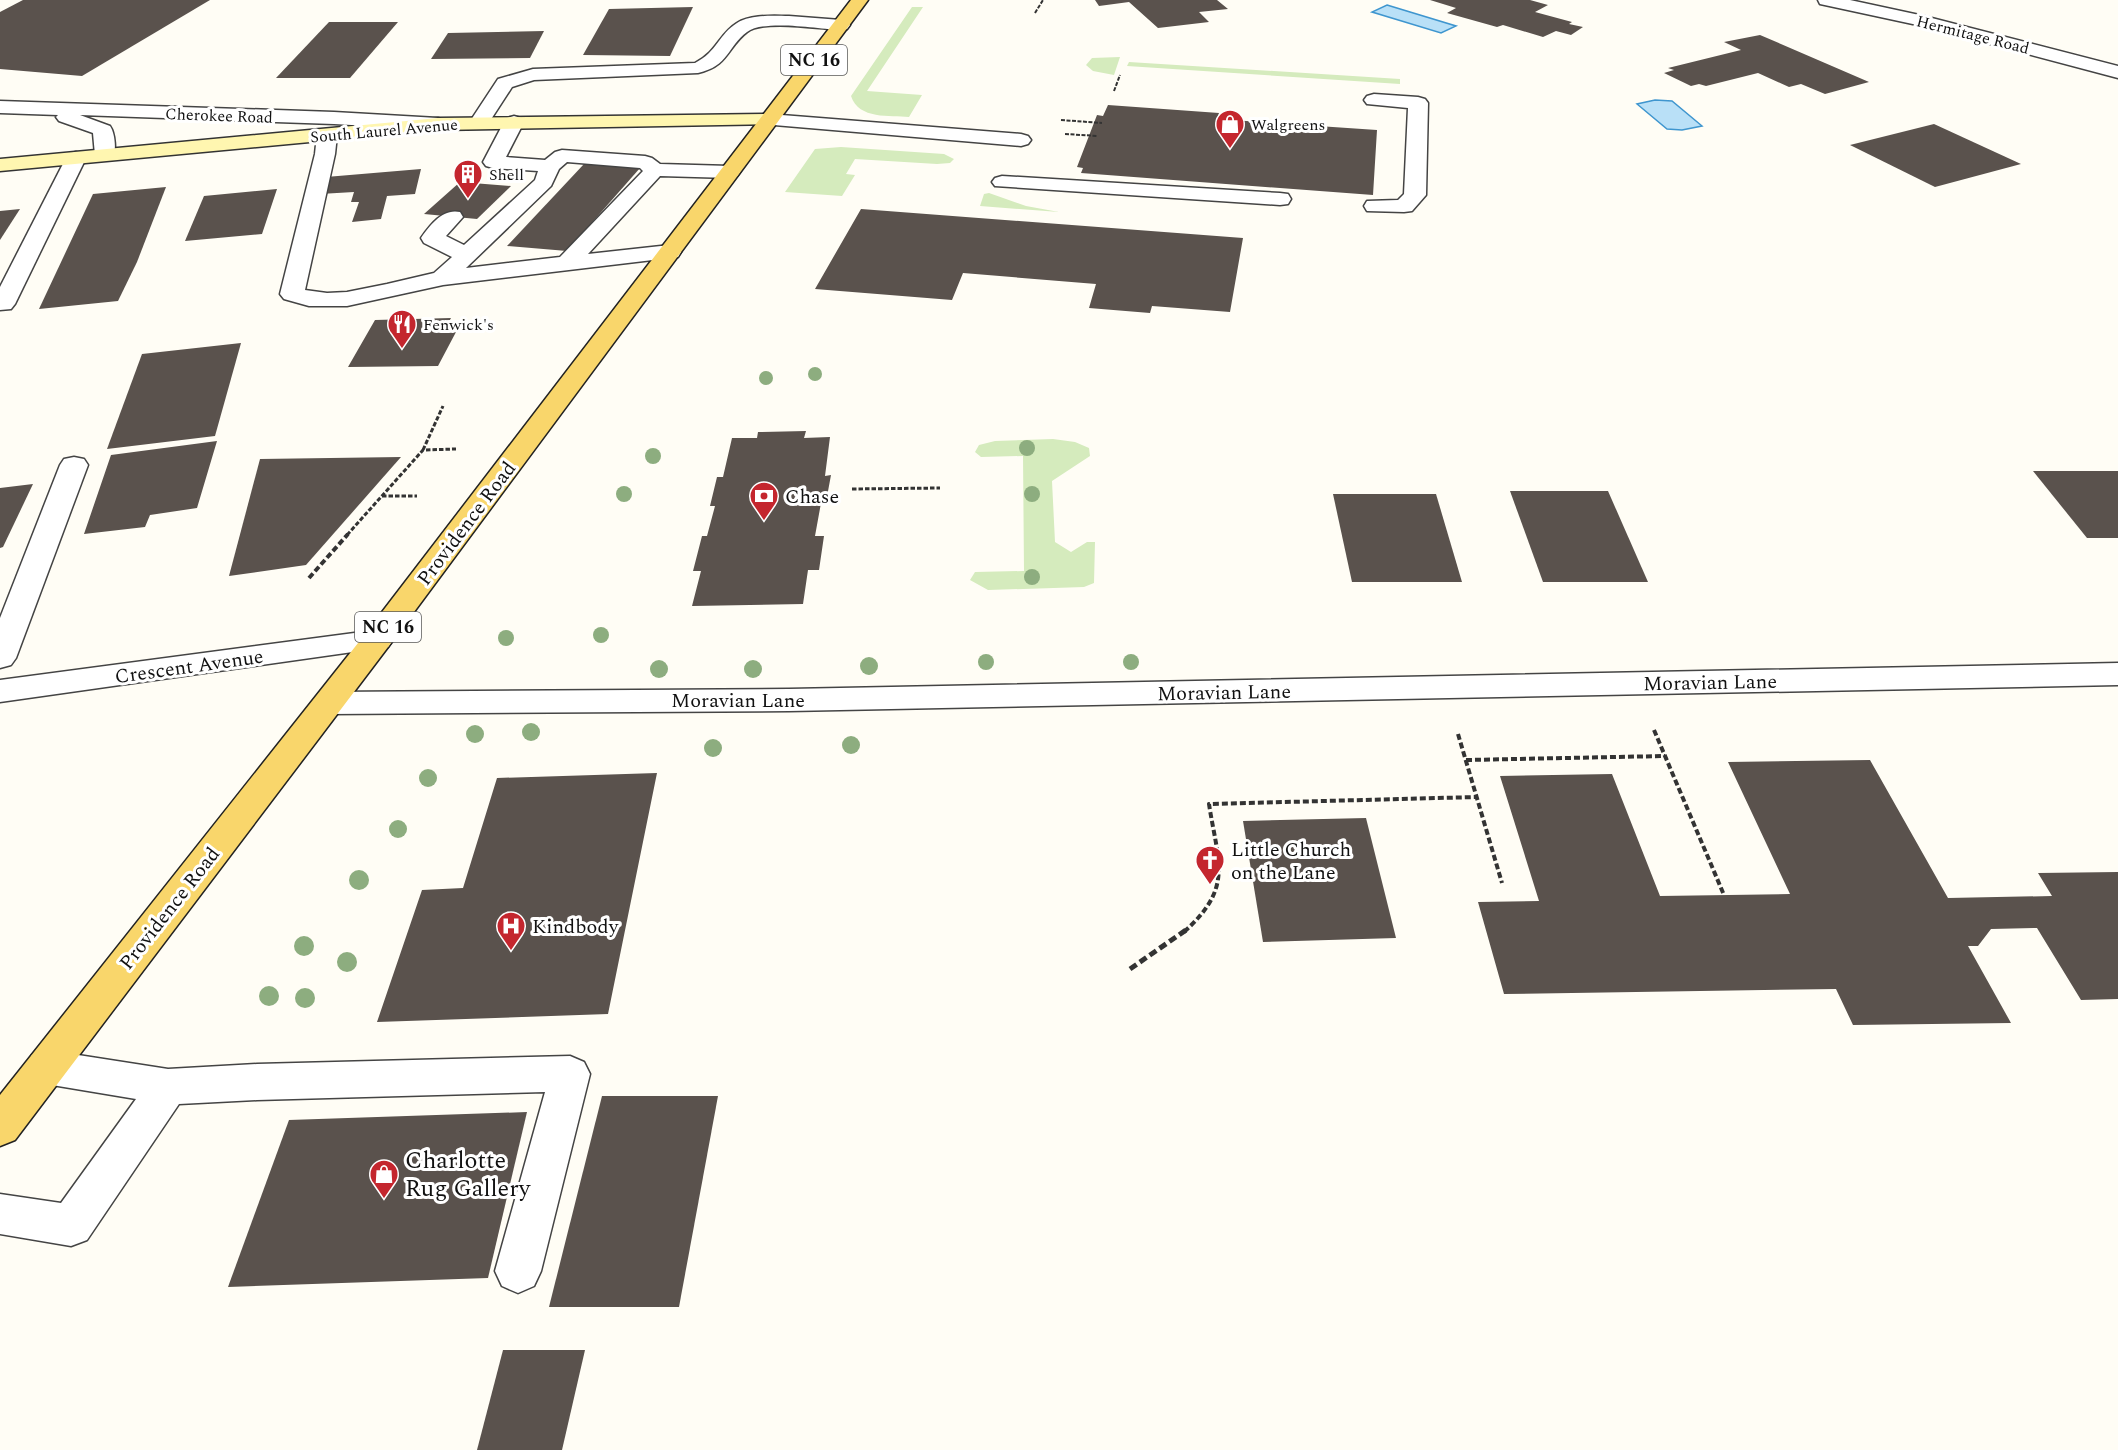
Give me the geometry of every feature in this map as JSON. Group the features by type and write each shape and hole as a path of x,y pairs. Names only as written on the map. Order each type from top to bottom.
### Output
{"main road":[{"name":"Providence Road","path":"0,1127 330,703 860,0"}],"street":[{"name":"Hermitage Road","path":"1826,0 1924,21 2118,72"},
{"path":"479,123 505,83 533,75 698,68 714,62 741,28 750,23 841,25"},
{"path":"1374,100 1418,103 1415,195 1404,206 1375,206"},
{"name":"Cherokee Road","path":"0,107 334,118 438,124"},
{"path":"46,110 103,130 105,155"},
{"path":"769,120 1021,140"},
{"name":"South Laurel Avenue","path":"0,165 438,124 769,120"},
{"path":"514,122 494,162 513,164 547,174 566,183"},
{"path":"327,135 325,154 292,294 304,300 338,300 442,278 670,252"},
{"path":"442,278 509,214 562,156 645,162 655,170 730,172"},
{"path":"3,304 76,158"},
{"path":"489,184 513,164"},
{"path":"566,264 631,188 655,170"},
{"path":"1002,182 1280,199"},
{"path":"509,214 534,217"},
{"path":"453,217 432,238 466,255"},
{"path":"0,658 74,465"},
{"name":"Crescent Avenue","path":"0,692 377,640"},
{"name":"Moravian Lane","path":"330,703 801,700 2118,674"},
{"path":"46,1067 168,1086 570,1074 518,1271"},
{"path":"0,1214 71,1225 168,1086"}],"path":[{"path":"1035,13 1043,0"},
{"path":"1114,91 1120,75"},
{"path":"1054,120 1102,123"},
{"path":"309,578 423,450 443,406"},
{"path":"423,450 456,449"},
{"path":"852,489 940,488"},
{"path":"382,496 417,496"},
{"path":"1456,727 1502,883"},
{"path":"1653,728 1725,895"},
{"path":"1466,760 1665,756"},
{"path":"1130,969 1181,936 1214,900 1220,880 1209,804 1477,797"}],"green space":[{"path":"912,7 923,7 867,91 922,95 909,117 868,113 855,104 851,96"},
{"path":"1120,57 1114,75 1093,71 1086,65 1092,58"},
{"path":"1129,62 1400,79 1400,84 1127,66"},
{"path":"841,147 944,154 954,159 950,163 937,164 855,159 846,174 855,175 842,196 785,192 815,149"},
{"path":"989,193 1026,206 1059,212 980,206 984,194"},
{"path":"1053,439 1075,442 1089,448 1090,456 1052,481 1055,542 1071,552 1087,542 1095,542 1094,583 1084,587 988,590 970,580 975,572 1024,571 1023,456 981,457 975,452 979,445 995,441"}],"water":[{"path":"1387,5 1456,26 1441,33 1372,12"},
{"path":"1655,100 1672,101 1702,126 1682,130 1667,129 1637,104"}],"building":[{"path":"23,0 210,0 82,76 0,69 0,12"},
{"path":"1095,0 1217,0 1228,9 1199,12 1209,22 1158,28 1129,2 1099,6"},
{"path":"1430,0 1530,0 1548,5 1535,12 1583,27 1571,35 1556,31 1543,37 1503,25 1497,27 1447,13 1456,8"},
{"path":"693,7 670,56 583,55 609,9"},
{"path":"329,22 398,22 350,78 276,78"},
{"path":"544,31 530,58 431,59 448,33"},
{"path":"1760,35 1869,82 1825,94 1801,84 1789,87 1758,73 1706,86 1699,84 1691,86 1664,73 1674,70 1668,68 1741,50 1724,42"},
{"name":"Walgreens","path":"1108,105 1219,113 1217,119 1377,130 1373,195 1081,173 1083,168 1077,167 1097,115 1103,116"},
{"path":"1934,124 2021,164 1935,187 1850,145"},
{"name":"Shell","path":"584,164 640,168 567,251 507,246"},
{"path":"421,169 415,194 387,196 381,219 352,222 359,202 351,202 354,192 320,194 326,177"},
{"name":"Shell","path":"460,182 511,186 477,219 424,214"},
{"path":"166,187 137,262 118,301 39,309 93,194"},
{"path":"277,189 262,234 185,241 204,196"},
{"path":"20,209 0,240 0,211"},
{"path":"861,209 1243,238 1230,312 1152,306 1150,313 1089,308 1096,284 963,273 952,300 815,289"},
{"name":"Fenwick's","path":"451,318 443,333 456,332 438,366 348,367 375,320"},
{"path":"241,343 215,436 107,449 142,354"},
{"name":"Chase","path":"806,431 804,438 830,437 825,476 831,475 826,502 821,503 815,536 824,536 819,570 808,570 803,604 692,606 701,571 693,571 702,536 707,536 715,506 710,506 717,477 723,477 732,438 757,438 758,432"},
{"path":"217,441 197,508 150,515 145,527 84,534 111,455"},
{"path":"401,457 306,565 229,576 260,459"},
{"path":"2033,471 2118,471 2118,538 2087,538"},
{"path":"33,484 3,547 0,548 0,488"},
{"path":"1510,491 1608,491 1648,582 1543,582"},
{"path":"1333,494 1436,494 1462,582 1352,582"},
{"path":"1870,760 1948,898 2052,896 2038,873 2118,872 2118,999 2081,1000 2037,928 1991,929 1978,946 1968,946 2011,1023 1853,1025 1836,989 1504,994 1478,902 1539,901 1500,776 1612,774 1660,896 1790,894 1728,762"},
{"name":"Kindbody","path":"657,773 608,1014 377,1022 422,890 463,888 497,778"},
{"path":"1366,818 1396,938 1263,942 1243,821"},
{"path":"602,1096 718,1096 679,1307 549,1307"},
{"name":"Charlotte Rug Gallery","path":"527,1112 488,1278 228,1287 289,1120"},
{"path":"503,1350 585,1350 562,1450 477,1450"}],"place":[{"name":"Walgreens","path":"1230,150"},
{"name":"Shell","path":"468,200"},
{"name":"Fenwick's","path":"402,350"},
{"name":"Chase","path":"764,522"},
{"name":"Little Church on the Lane","path":"1210,886"},
{"name":"Kindbody","path":"511,952"},
{"name":"Charlotte Rug Gallery","path":"384,1200"}]}
